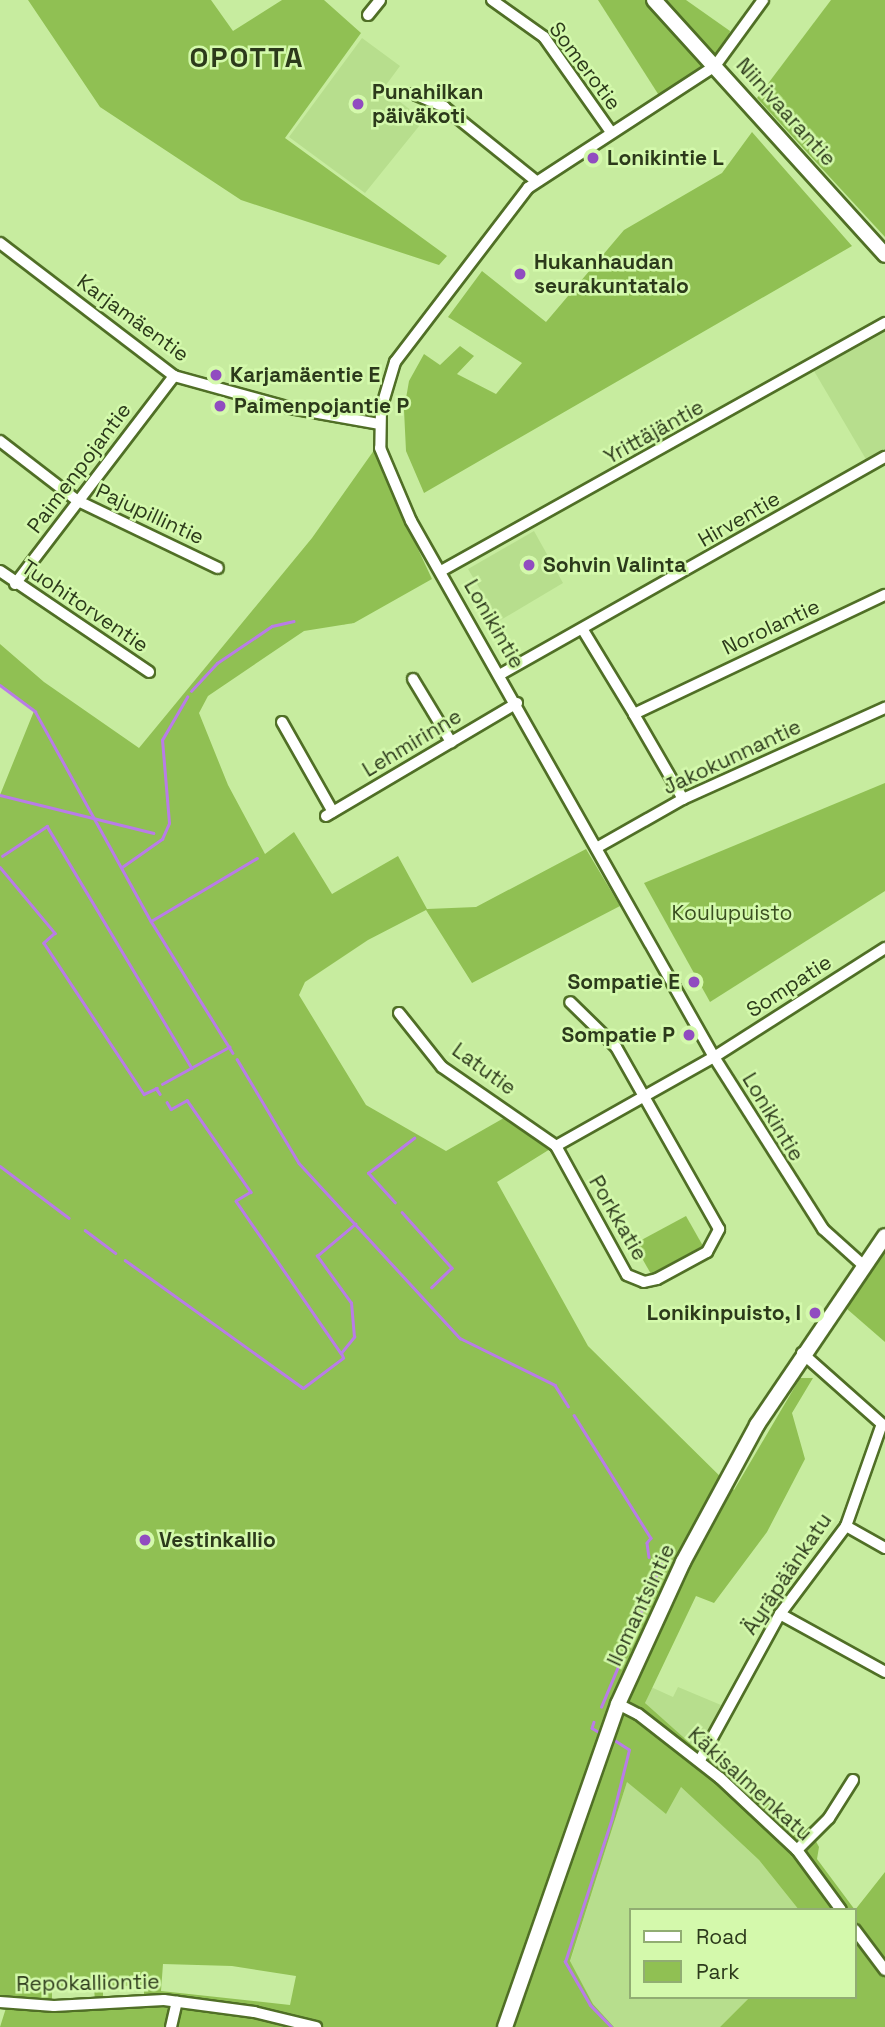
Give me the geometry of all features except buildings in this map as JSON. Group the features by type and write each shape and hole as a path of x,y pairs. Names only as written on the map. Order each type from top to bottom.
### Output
{"main road":[{"name":"Niinivaarantie","path":"654,0 885,255"},
{"name":"Ilomantsintie","path":"506,2027 618,1704 689,1550 802,1353 885,1236"}],"street":[{"path":"368,15 380,0"},
{"name":"Somerotie","path":"492,0 544,37 611,132"},
{"path":"715,66 762,0"},
{"name":"Lonikintie","path":"715,66 536,181 395,362 379,424 387,473 714,1057 812,1212 863,1265"},
{"path":"414,94 444,107 536,181"},
{"name":"Karjamäentie","path":"0,243 174,376 290,408 379,424"},
{"name":"Yrittäjäntie","path":"441,571 885,323"},
{"name":"Paimenpojantie","path":"15,584 174,376"},
{"name":"Pajupillintie","path":"0,441 78,501 218,568"},
{"name":"Hirventie","path":"501,674 885,457"},
{"name":"Tuohitorventie","path":"0,571 15,584 149,671"},
{"name":"Norolantie","path":"634,715 885,595"},
{"path":"583,630 683,799"},
{"path":"412,679 451,742"},
{"name":"Lehmirinne","path":"282,722 330,814 517,702"},
{"name":"Jakokunnantie","path":"598,847 683,799 885,708"},
{"name":"Sompatie","path":"714,1057 885,948"},
{"path":"570,1002 616,1047 645,1097"},
{"name":"Latutie","path":"400,1013 442,1067 556,1146"},
{"path":"556,1146 714,1057"},
{"name":"Porkkatie","path":"556,1146 627,1275 644,1282 657,1279 707,1252 718,1238 717,1222 645,1097"},
{"name":"Äyräpäänkatu","path":"700,1760 780,1614 846,1526 883,1424 802,1353"},
{"path":"846,1526 885,1548"},
{"path":"780,1614 885,1672"},
{"name":"Käkisalmenkatu","path":"618,1704 700,1760 797,1850 840,1908"},
{"path":"797,1850 829,1818 853,1780"},
{"path":"857,1933 885,1970"},
{"name":"Repokalliontie","path":"171,2027 177,2001"},
{"name":"Repokalliontie","path":"0,2002 54,2006 177,2001 254,2012 316,2027"}],"shaded area":[{"name":"Punahilkan päiväkoti","path":"362,38 400,66 383,89 424,120 365,193 289,137"},
{"path":"885,332 885,451 867,461 814,371"},
{"path":"534,531 563,583 499,621 468,569"},
{"path":"651,1687 673,1697 678,1687 721,1705 704,1739 692,1745 686,1743 651,1711 645,1703"},
{"path":"627,1782 680,1786 759,1860 797,1908 630,1908 630,1999 748,1999 720,2027 614,2027 593,2004 570,1962"}],"green space":[{"path":"28,0 211,0 233,31 282,0 324,0 361,33 285,138 447,256 439,265 241,200 100,107"},
{"path":"598,0 686,0 730,31 725,50 660,97"},
{"path":"831,0 885,0 885,237 757,98"},
{"path":"752,132 852,246 424,493 406,451 404,410 409,381 424,354 440,365 460,346 474,356 457,374 496,394 522,363 448,317 482,271 546,322 624,230 722,173"},
{"path":"377,446 383,474 432,579 354,623 304,631 208,696 199,713 228,785 265,854 294,832 332,894 398,856 427,909 476,907 586,849 620,906 472,983 426,910 368,940 305,982 299,995 366,1105 446,1151 511,1114 555,1146 497,1182 588,1346 734,1490 800,1378 813,1378 792,1413 805,1459 767,1532 714,1603 696,1596 645,1703 692,1745 727,1765 797,1831 810,1830 819,1847 817,1859 854,1908 797,1908 759,1860 681,1787 666,1814 627,1782 570,1961 593,2004 614,2027 0,2027 6,2008 0,2006 0,795 34,711 0,685 0,644 44,682 139,748 312,538","holes":["163,1964 232,1966 296,1976 290,2005 161,1991","144,1985 144,1999 103,2002 103,1987","94,1987 95,2002 52,2004 52,1989"]},
{"name":"Koulupuisto","path":"885,783 885,891 710,1002 644,883"},
{"path":"686,1216 703,1246 651,1274 634,1244"},
{"path":"885,1233 885,1342 839,1302"},
{"path":"885,1872 885,2027 720,2027 748,1999 857,1999 857,1908"}],"waterway":[{"path":"191,691 217,663 272,626 293,621"},
{"path":"0,685 35,711 151,921 233,1053"},
{"path":"122,867 162,839 169,823 162,740 187,697"},
{"path":"0,795 153,833"},
{"path":"2,856 47,826 192,1068"},
{"path":"151,921 257,858"},
{"path":"0,867 55,933 44,943 144,1094 157,1088"},
{"path":"162,1084 229,1047"},
{"path":"237,1059 299,1163 460,1338 555,1385 568,1406"},
{"path":"156,1088 160,1094"},
{"path":"167,1102 171,1109 187,1100 251,1192 236,1201 341,1353"},
{"path":"395,1203 368,1173 414,1138"},
{"path":"0,1166 69,1218"},
{"path":"402,1212 452,1268 432,1287"},
{"path":"125,1260 303,1388 343,1358 341,1353 354,1337 351,1303 317,1256 355,1224"},
{"path":"85,1230 115,1253"},
{"path":"574,1415 651,1538 647,1543 649,1557"},
{"path":"601,1707 661,1564"},
{"path":"594,1722 592,1728 599,1732"},
{"path":"611,2027 590,2005 565,1962 612,1818 629,1750 615,1741"}],"place":[{"name":"Punahilkan päiväkoti","path":"358,104"},
{"name":"Lonikintie L","path":"593,158"},
{"name":"Hukanhaudan seurakuntatalo","path":"520,274"},
{"name":"Karjamäentie E","path":"216,375"},
{"name":"Paimenpojantie P","path":"220,406"},
{"name":"Sohvin Valinta","path":"529,565"},
{"name":"Sompatie E","path":"694,982"},
{"name":"Sompatie P","path":"689,1035"},
{"name":"Lonikinpuisto, I","path":"815,1313"},
{"name":"Vestinkallio","path":"145,1540"}],"district":[{"name":"OPOTTA","path":"247,57"}]}
